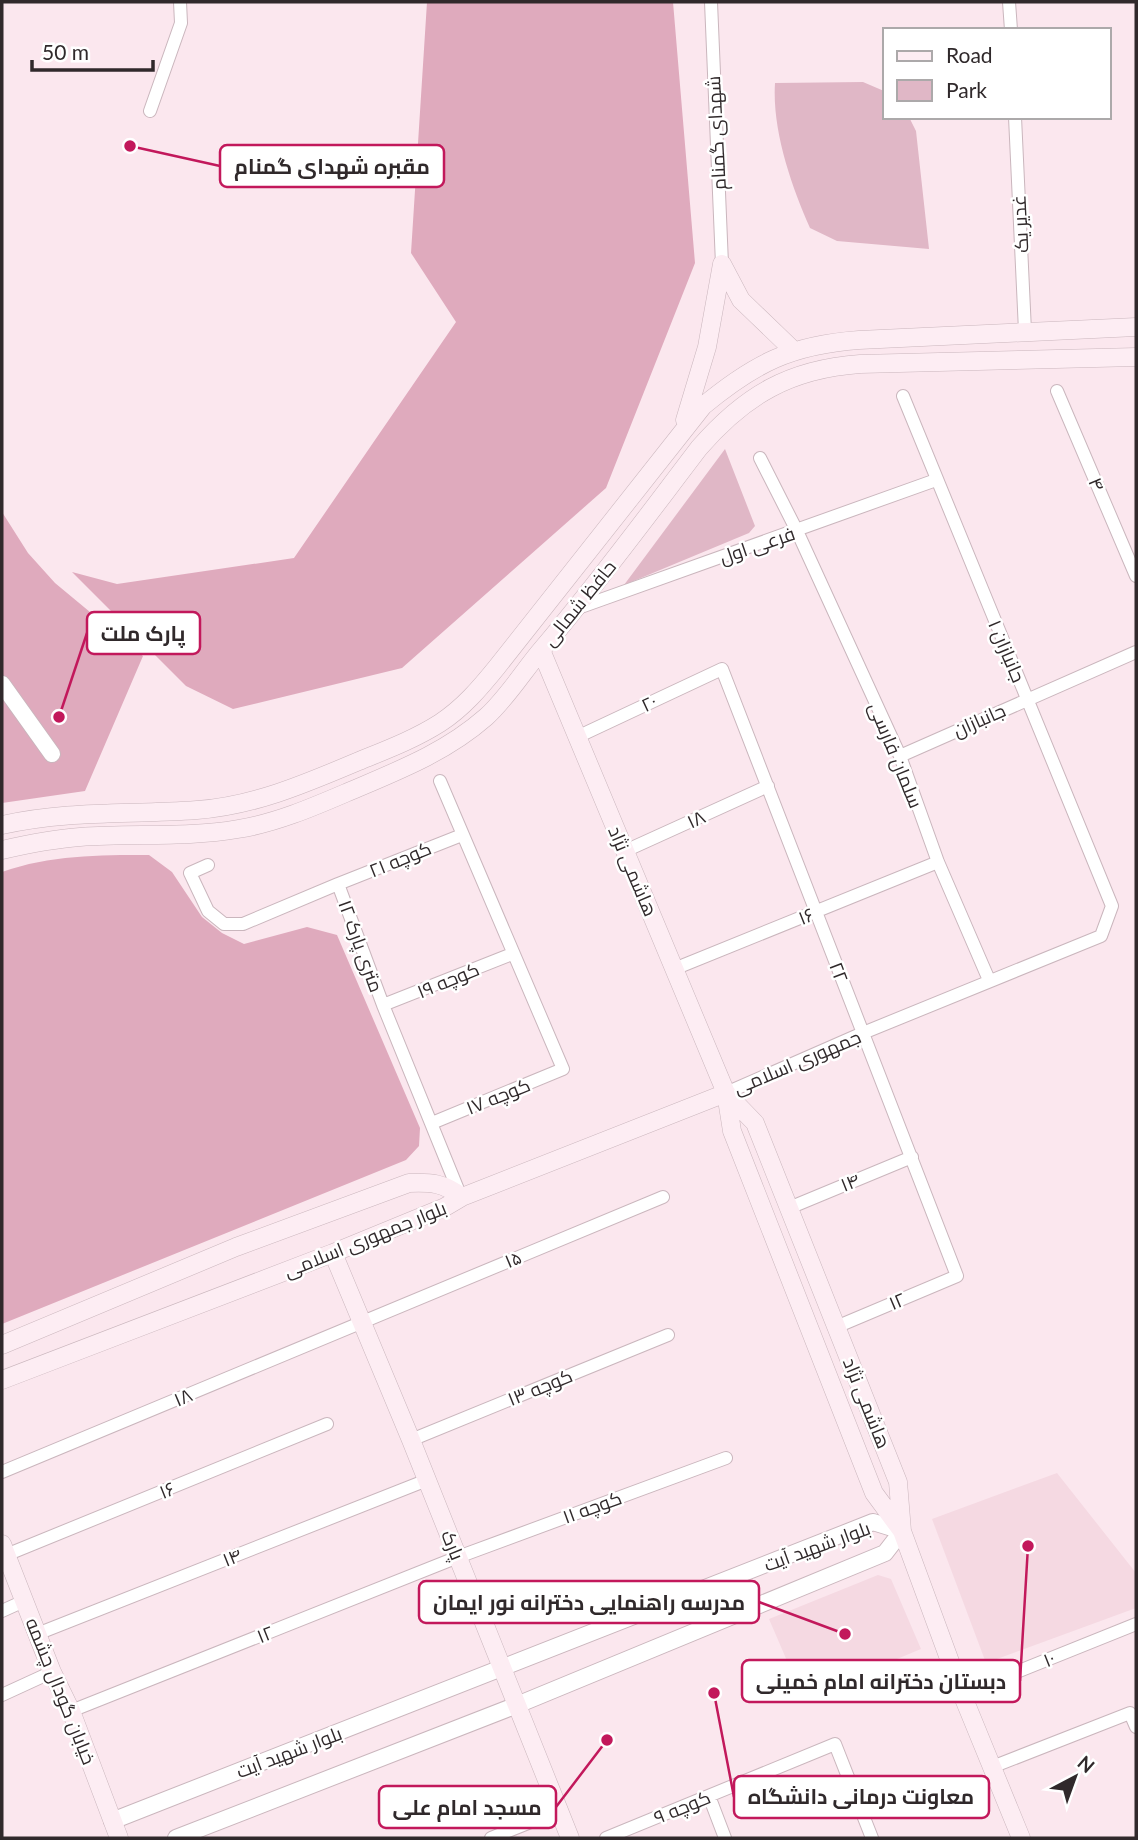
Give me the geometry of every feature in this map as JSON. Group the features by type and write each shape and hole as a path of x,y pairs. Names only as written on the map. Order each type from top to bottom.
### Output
{"main road":[{"path":"722,264 741,300 793,350"},
{"path":"681,432 707,347 722,264"},
{"name":"حافظ شمالی","path":"2,825 35,817 79,813 198,810 235,805 272,796 312,781 407,741 441,722 471,698 497,667 703,407 730,384 793,350 826,342 1136,327"},
{"name":"حافظ شمالی","path":"2,850 39,841 80,837 200,834 240,829 279,819 321,803 418,763 455,742 488,715 578,608 720,424 744,404 801,373 830,366 860,364 1136,357"},
{"name":"هاشمی نژاد","path":"541,650 726,1093 732,1131 874,1493 902,1531"},
{"name":"هاشمی نژاد","path":"726,1093 755,1123 898,1482 902,1531 962,1694 1020,1838"},
{"name":"جمهوری اسلامی","path":"461,1197 726,1093"},
{"name":"بلوار جمهوری اسلامی","path":"2,1345 236,1247 409,1183 427,1182 447,1186 461,1197 413,1222 2,1380"},
{"name":"پارک","path":"333,1253 570,1838"},
{"name":"خیابان گودال چشمه","path":"4,1550 116,1830"}],"street":[{"path":"150,111 181,23 180,2"},
{"name":"شهدای گمنام","path":"711,2 722,264"},
{"path":"1009,2 1011,28"},
{"name":"غدیر یک","path":"1015,119 1026,331"},
{"name":"۴","path":"1057,391 1136,576"},
{"name":"جانبازان ۱","path":"903,396 1112,906"},
{"name":"سلمان فارسی","path":"760,458 900,756 938,862 989,981"},
{"name":"فرعی اول","path":"578,608 936,480"},
{"name":"جانبازان","path":"900,756 1136,652"},
{"name":"۲۰","path":"577,737 722,669"},
{"name":"۲۲","path":"722,669 957,1276"},
{"path":"2,684 52,754"},
{"path":"440,781 512,954"},
{"name":"۱۸","path":"625,851 768,786"},
{"name":"کوچه ۲۱","path":"338,884 462,835"},
{"name":"۱۶","path":"674,969 938,862"},
{"name":"۱۲ متری پارک","path":"208,865 190,873 208,911 224,925 243,924 338,884 383,1005 461,1197"},
{"name":"جمهوری اسلامی","path":"726,1093 863,1033 1101,936 1112,906"},
{"name":"کوچه ۱۹","path":"383,1005 512,954"},
{"name":"کوچه ۱۷","path":"432,1123 564,1069 512,954"},
{"name":"۱۴","path":"789,1208 912,1157"},
{"name":"۱۵","path":"363,1322 663,1197"},
{"name":"۱۲","path":"836,1326 957,1276"},
{"name":"۱۸","path":"2,1472 363,1322"},
{"name":"کوچه ۱۳","path":"411,1440 668,1335"},
{"name":"۱۶","path":"4,1550 327,1424"},
{"name":"کوچه ۱۱","path":"458,1557 726,1458"},
{"name":"۱۴","path":"37,1634 427,1480"},
{"name":"بلوار شهید آیت","path":"116,1830 502,1668 873,1522 902,1531 885,1553 517,1705 176,1838"},
{"name":"۱۲","path":"71,1712 458,1557"},
{"path":"2,1611 24,1601"},
{"name":"۱۰","path":"962,1694 1136,1624"},
{"path":"2,1695 52,1672"},
{"path":"992,1767 1130,1713 1136,1727"},
{"name":"کوچه ۹","path":"606,1838 835,1744 873,1838"},
{"path":"709,1796 725,1838"},
{"path":"491,1838 558,1811"}],"shaded area":[{"path":"427,2 673,2 695,263 606,488 402,668 233,709 186,686 72,572 117,584 294,558 456,322 411,253"},
{"path":"2,512 28,553 55,583 143,656 85,791 2,803"},
{"path":"149,855 172,872 202,917 222,933 244,944 307,927 337,935 420,1128 419,1146 406,1160 2,1324 2,872 56,859"},
{"path":"1057,1473 1136,1573 1136,1608 986,1663 932,1519"},
{"path":"878,1575 891,1579 921,1649 803,1698 769,1619"}],"green space":[{"path":"863,82 883,91 883,119 910,119 916,131 929,249 837,241 810,228 790,176 780,138 775,83"},
{"path":"725,449 755,526 749,533 624,585"}],"place":[{"name":"مقبره شهدای گمنام","path":"130,146"},
{"name":"پارک ملت","path":"59,717"},
{"name":"دبستان دخترانه امام خمینی","path":"1028,1546"},
{"name":"مدرسه راهنمایی دخترانه نور ایمان","path":"845,1634"},
{"name":"معاونت درمانی دانشگاه","path":"714,1693"},
{"name":"مسجد امام علی","path":"607,1740"}]}
